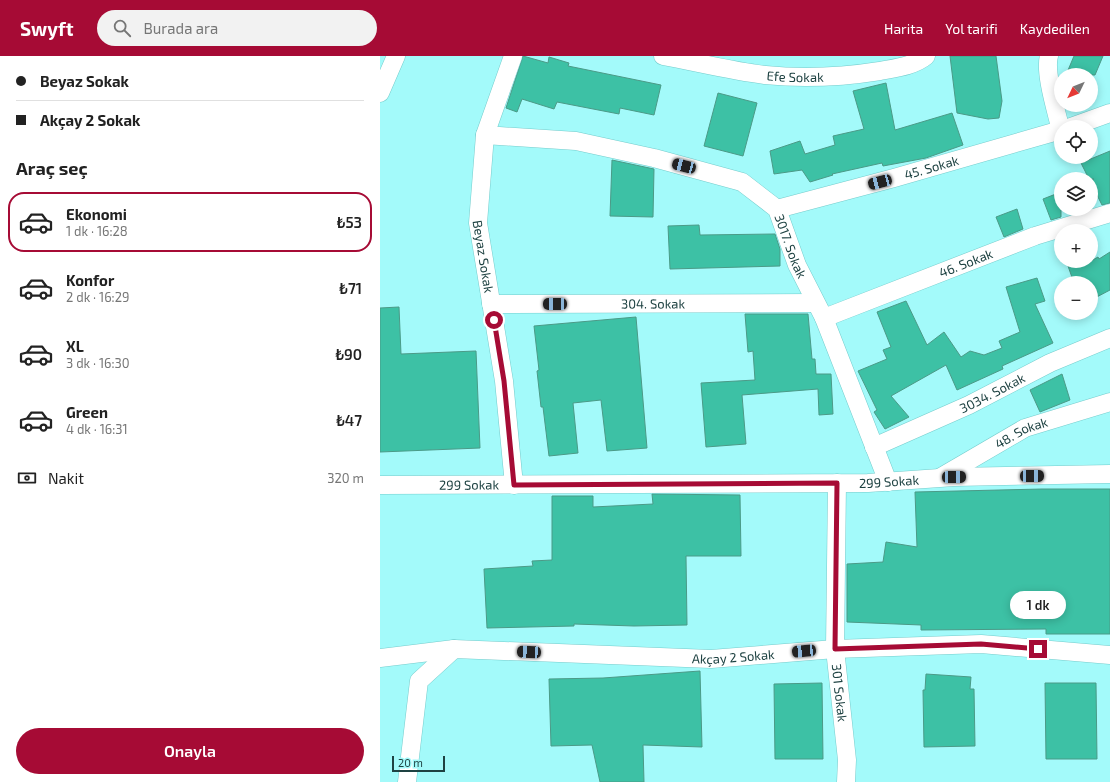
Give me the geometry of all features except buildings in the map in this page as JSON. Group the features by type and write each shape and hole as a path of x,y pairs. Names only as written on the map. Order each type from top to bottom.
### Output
{"street":[{"path":"380,93 396,56"},
{"name":"Beyaz Sokak","path":"513,56 485,135 478,223 504,381 514,485"},
{"name":"Efe Sokak","path":"663,56 764,75 832,77 901,67 926,56"},
{"path":"1050,56 1048,62 1050,81 1059,120"},
{"path":"1090,120 1110,113"},
{"name":"45. Sokak","path":"777,208 894,178 1054,132"},
{"name":"3017. Sokak","path":"485,135 576,141 654,158 742,182 777,208 797,265 815,303 824,318 888,482"},
{"name":"46. Sokak","path":"824,318 1035,236 1110,213"},
{"name":"304. Sokak","path":"491,304 815,303"},
{"name":"3034. Sokak","path":"874,448 969,405 1050,363 1110,338"},
{"name":"48. Sokak","path":"939,478 1025,428 1110,402"},
{"name":"299 Sokak","path":"380,485 837,483 888,482 939,478 1110,474"},
{"name":"301 Sokak","path":"837,483 835,649 847,760 846,782"},
{"name":"Akçay 2 Sokak","path":"380,658 454,648 710,659 835,649 981,644 1110,655"},
{"path":"407,782 419,681 454,648"}],"route":[{"path":"494,320 504,381 514,485 837,483 835,649 981,644 1038,649"}]}
